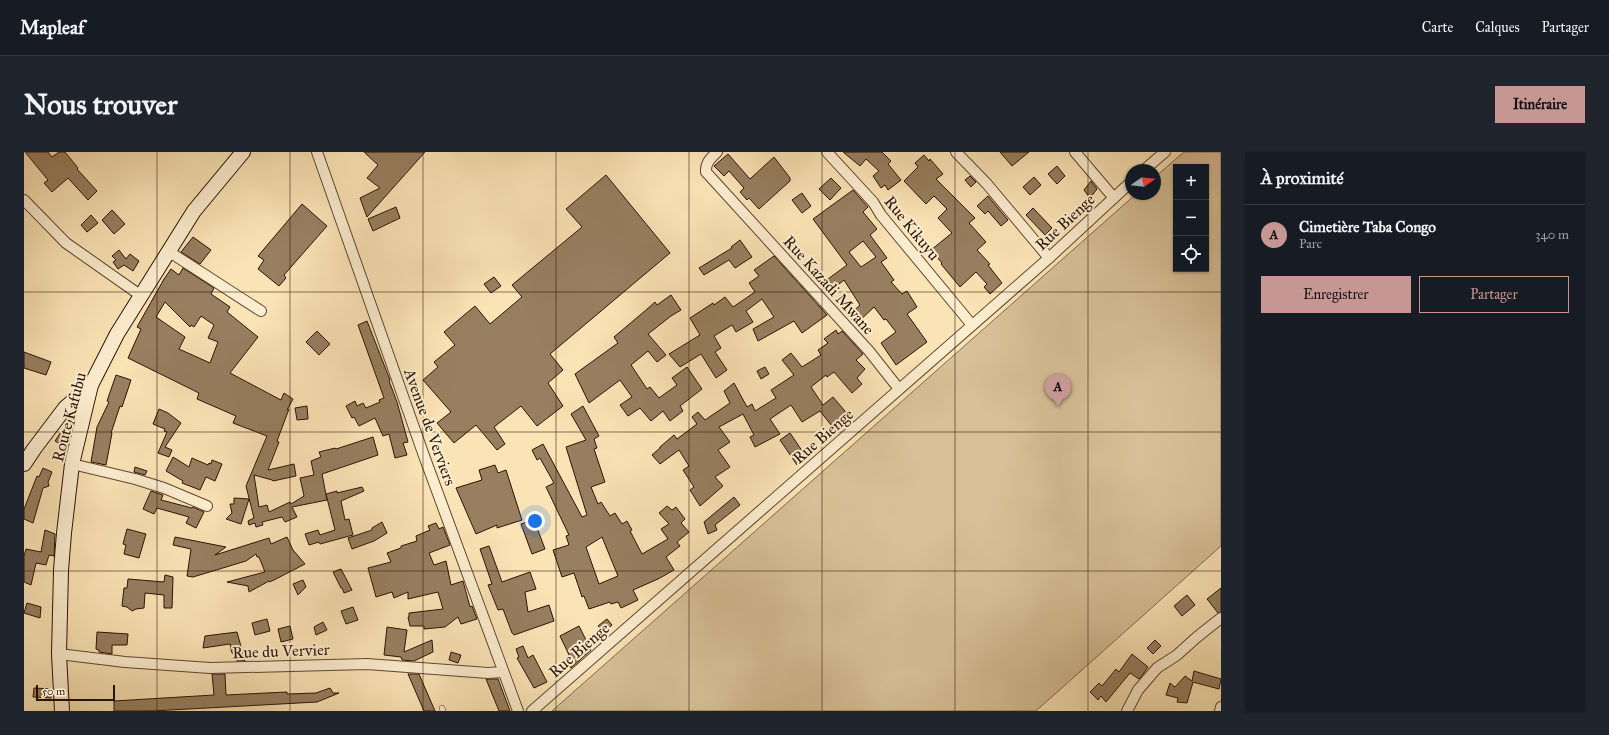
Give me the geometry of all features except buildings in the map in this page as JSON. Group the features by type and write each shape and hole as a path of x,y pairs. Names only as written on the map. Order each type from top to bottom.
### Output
{"main road":[{"name":"Route Kafubu","path":"62,711 59,654 61,570 72,464 92,385 117,334 168,250 194,210 243,152"},
{"path":"24,464 65,408 92,385"}],"street":[{"name":"Avenue de Verviers","path":"317,152 426,460 518,711"},
{"name":"Rue Kazadi Mwane","path":"717,152 707,162 706,172 869,351 900,389"},
{"name":"Rue Kikuyu","path":"827,152 873,202 881,215 972,325"},
{"path":"956,152 987,184 1049,258"},
{"path":"1075,152 1114,198"},
{"path":"1151,164 1165,152"},
{"name":"Rue Bienge","path":"532,711 1049,258 1125,188"},
{"path":"24,200 66,242 140,296"},
{"path":"168,250 261,311"},
{"path":"72,464 164,488 207,506"},
{"path":"1127,711 1138,690 1157,668 1177,656 1197,637 1221,618"},
{"name":"Rue du Vervier","path":"59,654 125,662 210,668 366,664 488,673 504,672"},
{"path":"1220,711 1221,707"}],"shaded area":[{"path":"1184,152 1221,152 1221,546 1036,711 552,711 1129,200 1161,200 1161,172"}],"place":[{"name":"Cimetière Taba Congo","path":"1058,407"}]}
